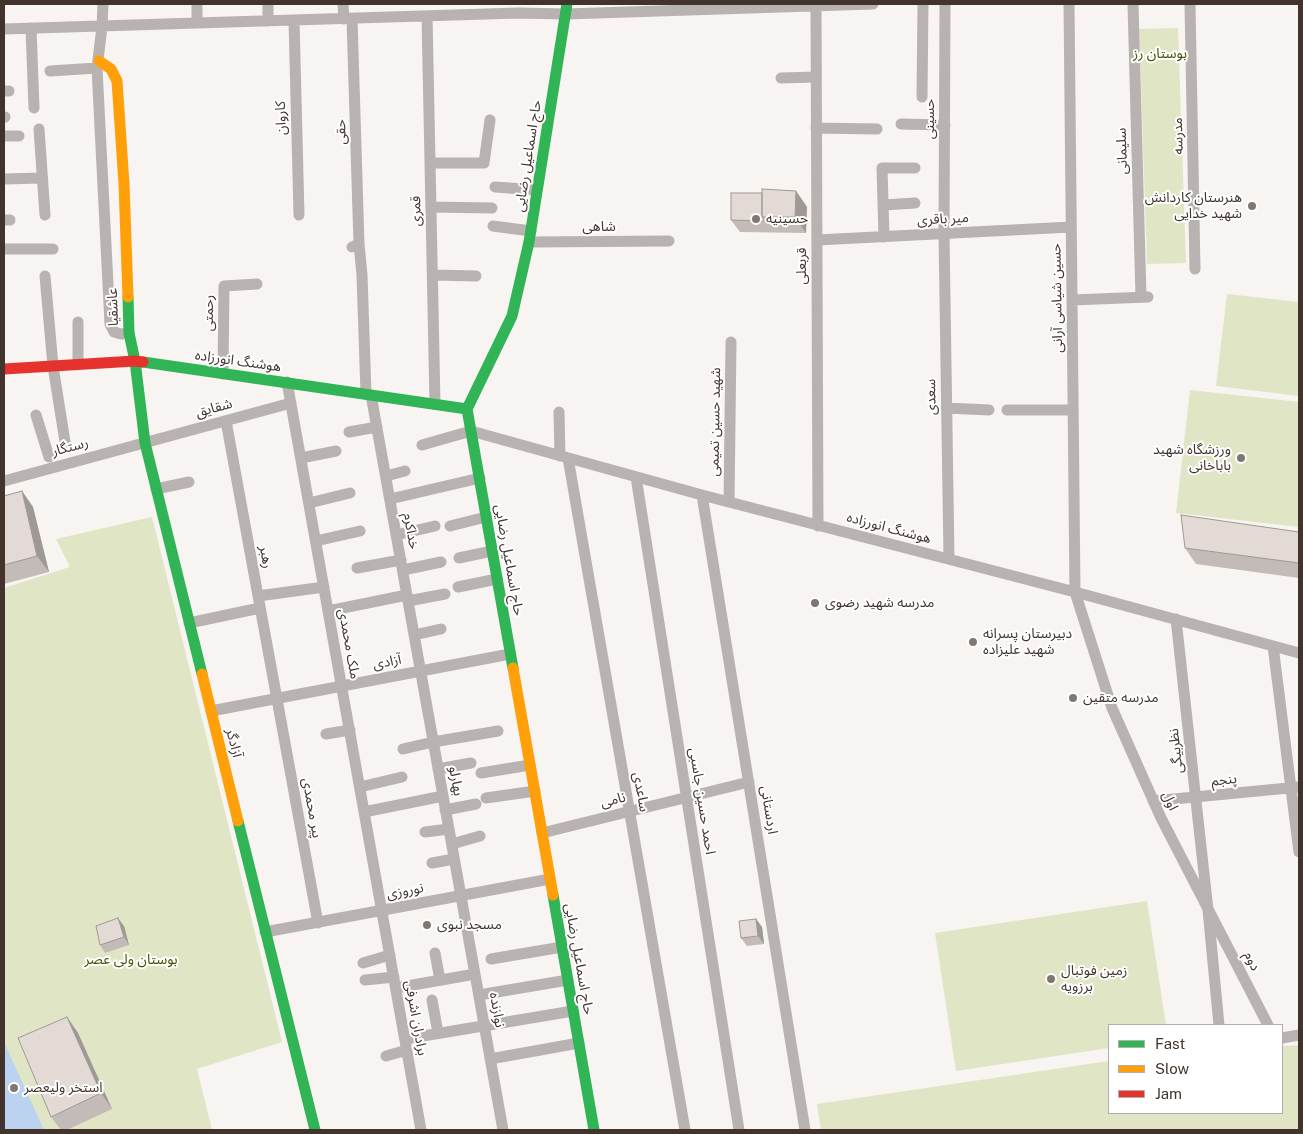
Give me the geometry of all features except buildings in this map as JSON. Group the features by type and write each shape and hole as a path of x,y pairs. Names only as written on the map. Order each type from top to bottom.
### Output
{"main road":[{"name":"حاج اسماعیل رضایی","path":"567,9 530,236 512,316 468,410 594,1130"},
{"name":"عاشقیا","path":"98,64 110,69 117,81 120,98 129,333"},
{"name":"آزادگر","path":"129,333 135,361 145,442 315,1130"},
{"name":"هوشنگ انورزاده","path":"4,368 135,361 468,410"}],"street":[{"name":"عاشقیا","path":"103,4 98,64 110,324 114,332 121,334 129,333"},
{"path":"196,4 197,23"},
{"path":"268,4 268,21"},
{"name":"حقی","path":"343,4 348,19 356,245 362,275 368,395"},
{"name":"قمری","path":"435,404 430,163 432,16 437,4"},
{"path":"4,29 432,16 491,9 874,4"},
{"path":"922,97 923,4"},
{"name":"حسینی","path":"944,234 945,4"},
{"name":"حسین شیاسی آرانی","path":"1069,4 1075,592"},
{"name":"سلیمانی","path":"1072,300 1145,297 1133,4"},
{"name":"مدرسه","path":"1190,4 1195,268"},
{"name":"قربعلی","path":"816,5 818,526"},
{"name":"کاروان","path":"294,20 299,215"},
{"path":"31,28 34,108"},
{"path":"50,71 98,64"},
{"path":"782,78 816,77"},
{"path":"430,163 484,162 490,120"},
{"path":"901,124 944,125"},
{"path":"816,128 877,129"},
{"path":"39,129 45,215"},
{"path":"4,136 19,136"},
{"path":"884,237 882,168 915,168"},
{"path":"4,179 41,178"},
{"path":"495,187 537,190"},
{"path":"883,205 915,203"},
{"path":"431,207 492,208"},
{"name":"شاهی","path":"493,226 530,236 669,241"},
{"name":"میر باقری","path":"817,240 1071,227"},
{"name":"سعدی","path":"944,234 948,559"},
{"path":"4,249 53,249"},
{"path":"432,275 476,276"},
{"path":"45,276 53,366 66,448"},
{"name":"رحمتی","path":"223,374 224,286 257,284"},
{"path":"78,322 78,364"},
{"name":"شهید حسین تمیمی","path":"729,502 731,342"},
{"name":"ملک محمدی","path":"288,382 382,911"},
{"name":"خداکرم","path":"368,395 377,428 421,671"},
{"name":"شقایق","path":"145,442 291,403"},
{"path":"946,408 989,410"},
{"path":"1007,410 1073,410"},
{"name":"ساعدی","path":"559,412 564,457 630,812 685,1130"},
{"path":"36,416 49,457"},
{"name":"رهبر","path":"226,421 277,699"},
{"path":"349,432 377,428"},
{"path":"422,445 471,431"},
{"name":"هوشنگ انورزاده","path":"471,431 702,496 1075,592 1299,653"},
{"path":"44,441 64,434"},
{"name":"رستگار","path":"4,481 145,442"},
{"path":"301,458 336,451"},
{"path":"386,476 406,471"},
{"name":"احمد حسین جاسبی","path":"636,477 739,1130"},
{"path":"390,499 480,478"},
{"path":"156,489 189,482"},
{"path":"309,503 350,493"},
{"name":"اردستانی","path":"702,496 805,1130"},
{"path":"450,526 486,517"},
{"path":"396,535 435,526"},
{"path":"316,541 360,531"},
{"path":"458,558 492,551"},
{"path":"357,568 441,562"},
{"path":"458,587 497,579"},
{"path":"258,596 324,587"},
{"name":"اول","path":"1075,592 1112,708 1153,801 1208,910 1219,1024"},
{"path":"328,611 445,594"},
{"path":"189,623 260,608"},
{"name":"نظربیگی","path":"1176,619 1208,910"},
{"path":"414,635 441,629"},
{"path":"1273,646 1295,787 1299,852"},
{"name":"آزادی","path":"211,712 510,654"},
{"name":"بهارلو","path":"421,671 461,896"},
{"name":"پیر محمدی","path":"277,699 318,922"},
{"path":"326,734 350,730"},
{"path":"403,749 498,731"},
{"path":"438,769 471,763"},
{"path":"481,773 530,765"},
{"path":"360,787 402,777"},
{"name":"نامی","path":"542,833 749,782"},
{"name":"پنجم","path":"1153,801 1295,787"},
{"path":"445,810 535,791"},
{"path":"364,812 443,796"},
{"path":"425,832 449,829"},
{"path":"452,844 480,836"},
{"path":"432,863 454,859"},
{"name":"نوروزی","path":"266,932 550,879"},
{"name":"نوازنده","path":"461,896 503,1130"},
{"name":"دوم","path":"1208,910 1267,1024"},
{"name":"برادران اشرفی","path":"382,911 421,1130"},
{"path":"491,959 562,947"},
{"path":"435,953 440,980"},
{"path":"363,963 390,955"},
{"path":"396,988 475,974"},
{"path":"365,980 394,977"},
{"path":"479,995 568,980"},
{"path":"432,1000 438,1033"},
{"path":"386,1056 406,1045 438,1033 573,1011"},
{"path":"1283,1038 1299,1036"},
{"path":"490,1058 579,1043"}],"green space":[{"name":"بوستان رز","path":"1178,28 1186,263 1147,264 1139,29"},
{"path":"1227,294 1299,302 1299,396 1216,386"},
{"name":"ورزشگاه شهید باباخانی","path":"1190,390 1299,402 1299,527 1176,513"},
{"name":"بوستان ولی عصر","path":"152,517 282,1042 197,1069 212,1130 4,1130 4,588 70,567 56,539"},
{"name":"زمین فوتبال برزویه","path":"1147,901 1166,1024 1108,1024 1108,1048 956,1071 935,933"},
{"path":"1299,1045 1299,1130 821,1130 817,1104 1108,1061 1108,1114 1283,1114 1283,1046"}],"water":[{"name":"استخر ولیعصر","path":"5,1044 44,1130 4,1130"}],"traffic: fast":[{"path":"513,668 467,409 512,316 529,242 567,4"},
{"path":"128,297 129,333 135,361 145,443 202,674"},
{"path":"143,362 467,409"},
{"path":"238,821 315,1130"},
{"path":"553,895 594,1130"}],"traffic: slow":[{"path":"99,61 111,69 117,81 124,184 128,297"},
{"path":"513,668 553,895"},
{"path":"202,674 238,821"}],"traffic: jam":[{"path":"4,369 143,362"}],"place":[{"name":"هنرستان کاردانش شهید خدایی","path":"1252,206"},
{"name":"حسینیه","path":"756,219"},
{"name":"ورزشگاه شهید باباخانی","path":"1241,458"},
{"name":"مدرسه شهید رضوی","path":"815,603"},
{"name":"دبیرستان پسرانه شهید علیزاده","path":"973,642"},
{"name":"مدرسه متقین","path":"1073,698"},
{"name":"مسجد نبوی","path":"427,925"},
{"name":"زمین فوتبال برزویه","path":"1051,979"},
{"name":"استخر ولیعصر","path":"14,1088"}]}
